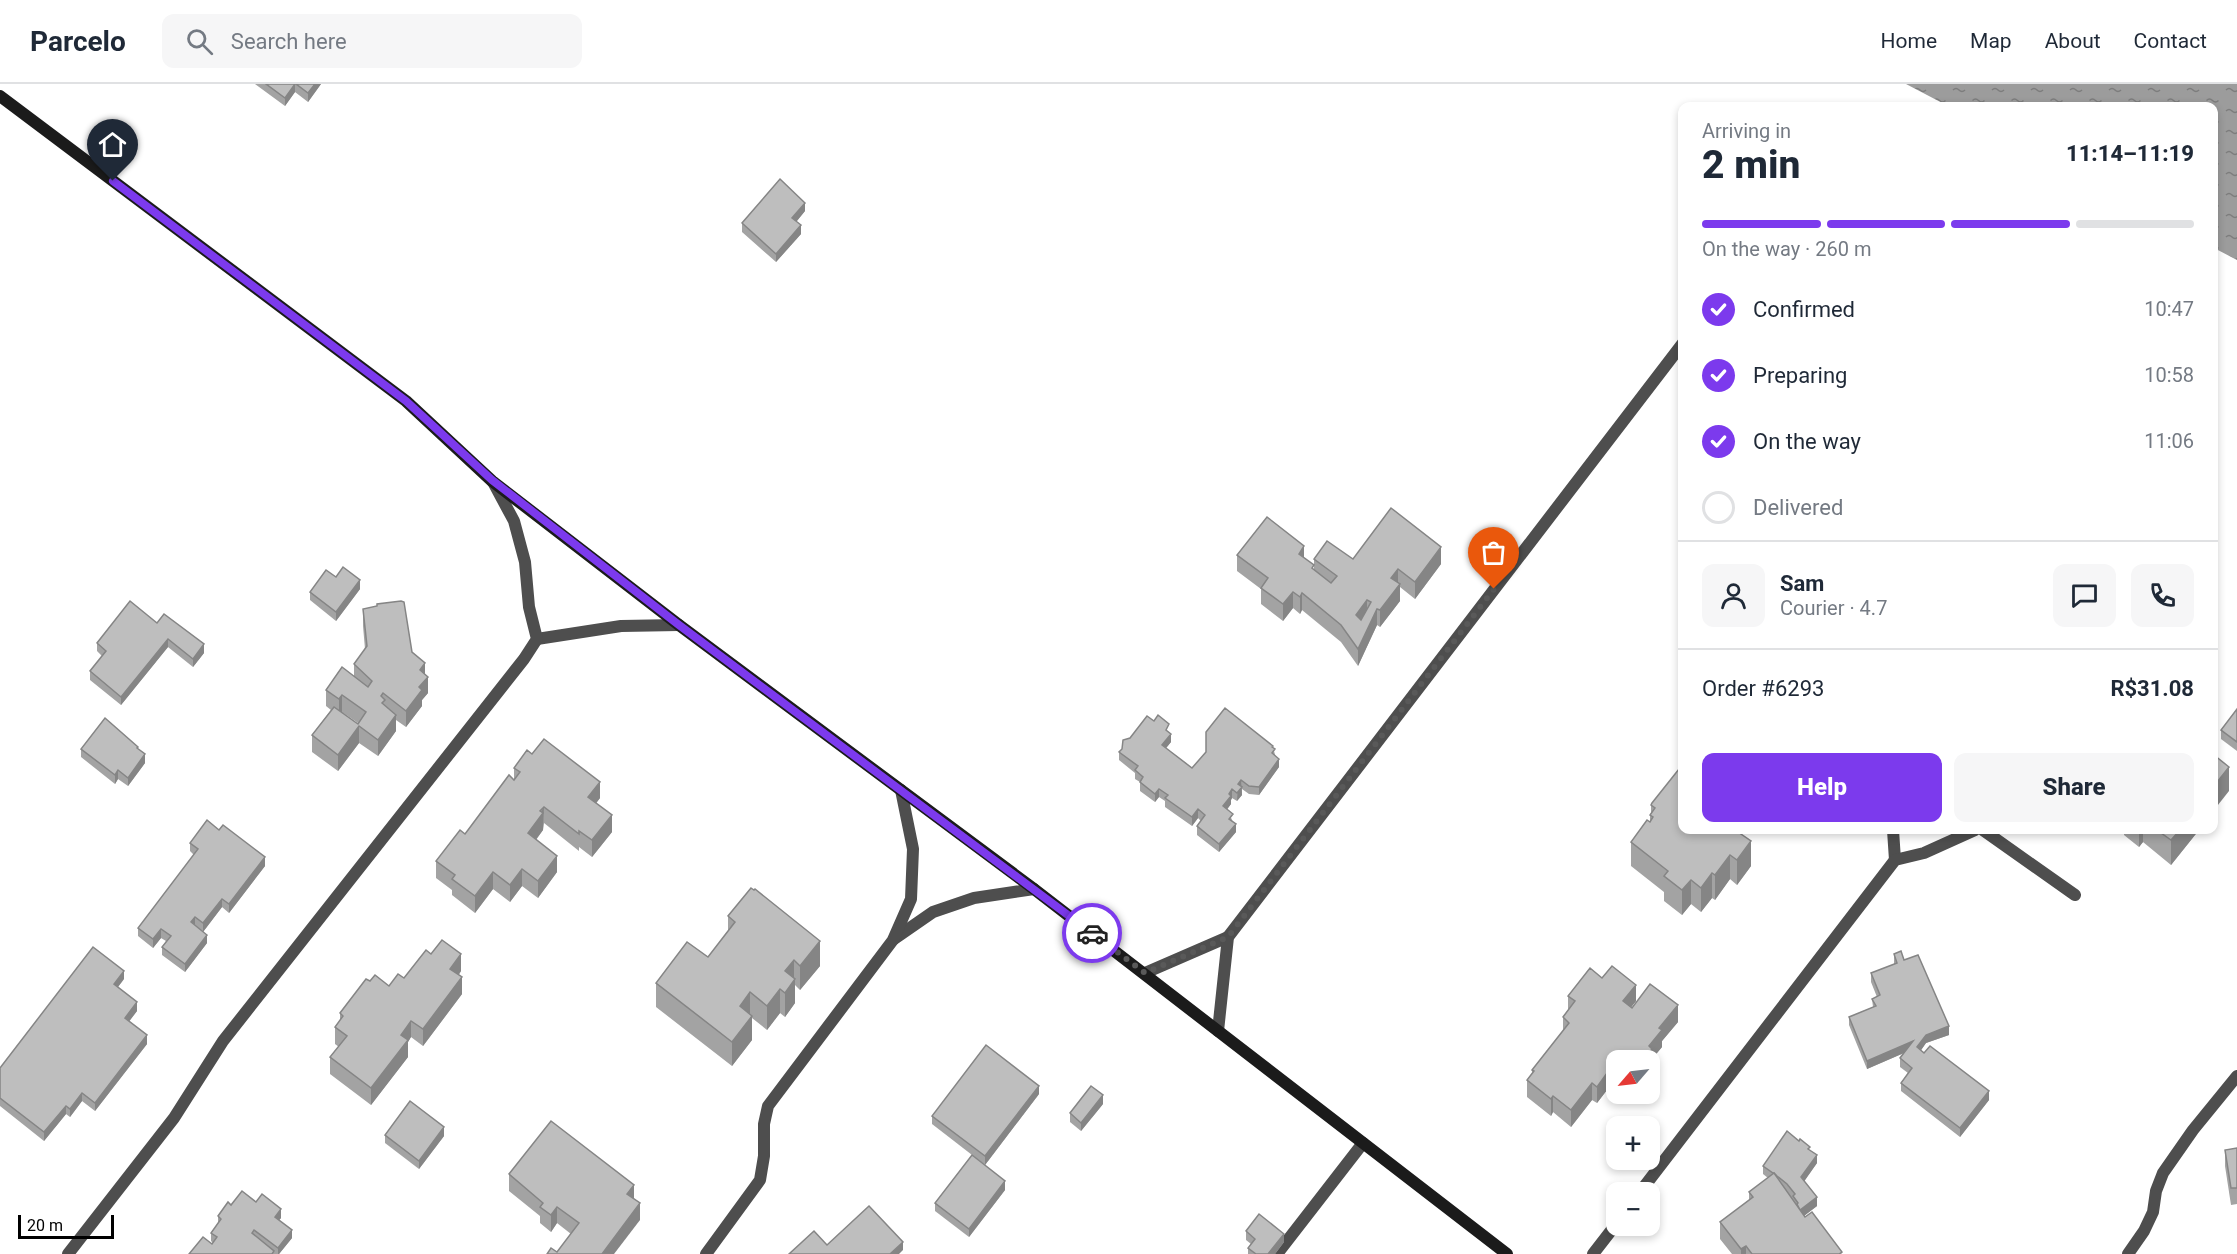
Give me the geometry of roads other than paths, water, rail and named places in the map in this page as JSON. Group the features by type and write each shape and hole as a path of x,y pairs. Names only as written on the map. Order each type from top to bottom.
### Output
{"street":[{"path":"0,96 406,401 492,480 679,625 1145,973 1508,1254"},
{"path":"1145,973 1228,937 1678,350"},
{"path":"68,1254 174,1118 223,1041 524,659 537,639 529,607 525,562 514,521 492,480"},
{"path":"537,639 621,626 679,625"},
{"path":"706,1254 760,1180 764,1156 764,1124 768,1106 893,940 911,899 913,849 901,790"},
{"path":"1893,834 1895,860"},
{"path":"1648,1182 1895,860 1924,853 1966,834"},
{"path":"1989,834 2075,895"},
{"path":"893,940 933,912 974,898 1034,889"},
{"path":"1218,1031 1228,937"},
{"path":"2128,1254 2144,1231 2153,1212 2156,1191 2163,1173 2193,1130 2237,1076"},
{"path":"1277,1254 1363,1143"},
{"path":"1593,1254 1607,1236"}],"water":[{"path":"1906,84 2237,84 2237,260 2218,250 2218,102 1940,102"}]}
